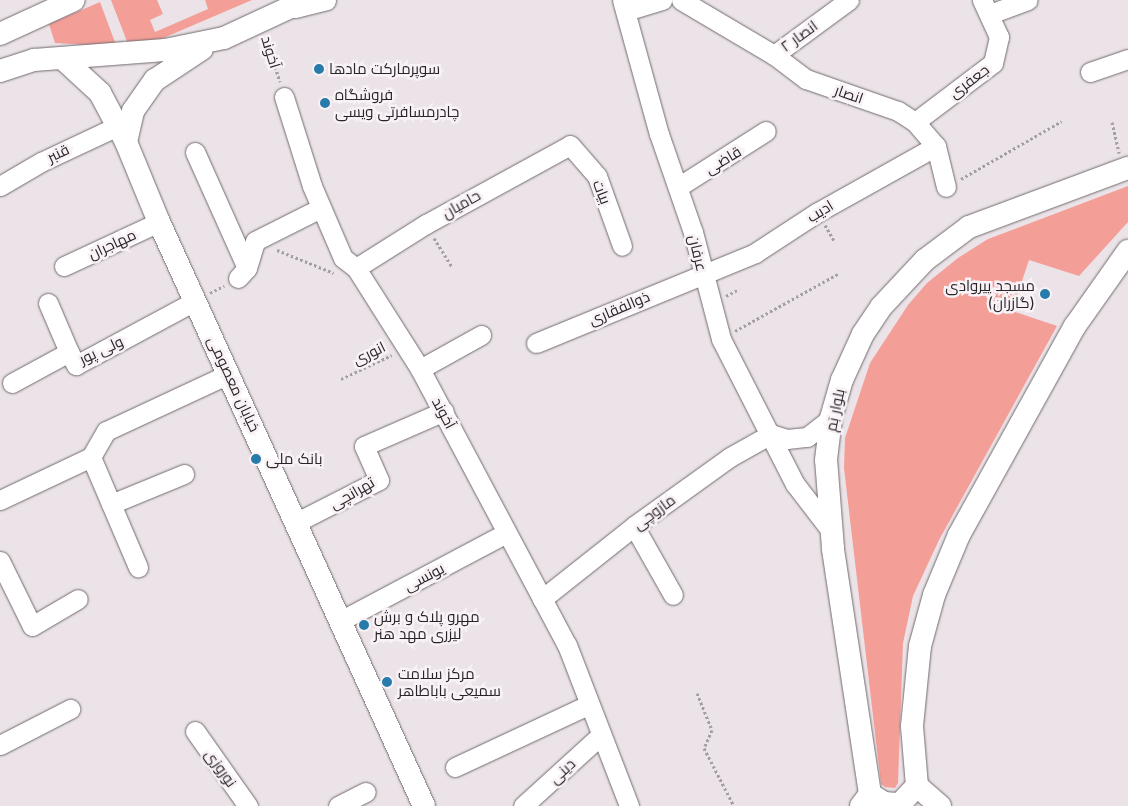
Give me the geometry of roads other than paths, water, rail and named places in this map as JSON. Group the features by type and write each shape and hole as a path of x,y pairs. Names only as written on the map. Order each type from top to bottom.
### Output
{"main road":[{"path":"0,34 74,0"},
{"path":"122,134 133,111 155,80 187,56 224,38 262,24 301,4"},
{"path":"0,72 34,60 165,50 224,38"},
{"name":"خیابان معصومی","path":"62,58 100,93 122,134 159,222 342,620 424,806"},
{"name":"بلوار بَم","path":"866,800 831,530 826,460 831,418 842,380 862,334 880,308 925,260 969,227 1125,168"},
{"path":"940,806 917,786 912,726 914,684 920,646 934,595 959,535 1075,326 1128,251"},
{"path":"866,800 900,804 917,786"}],"street":[{"path":"301,4 326,0"},
{"path":"624,5 662,0"},
{"name":"انصار","path":"681,0 774,55 806,79 898,111 915,122 936,146 946,187"},
{"name":"انصار ۲","path":"774,55 849,0"},
{"path":"986,7 1028,0"},
{"name":"عرفان","path":"624,5 659,134 678,187 703,273 720,340 771,434 795,484 831,530"},
{"name":"جعفری","path":"915,122 993,63 999,37 986,7"},
{"path":"1090,72 1128,59"},
{"name":"آخوند","path":"284,97 321,208 343,258 356,268 420,369 567,645 588,705 629,806"},
{"name":"قاضی","path":"678,187 766,131"},
{"name":"قنبر","path":"0,186 41,162 122,134"},
{"name":"حامیان","path":"356,268 426,224 570,145"},
{"name":"بیات","path":"570,145 598,176 622,246"},
{"name":"ادیب","path":"703,273 755,253 818,212 936,146"},
{"path":"195,152 243,273 256,241 321,208"},
{"name":"مهاجران","path":"64,266 159,222"},
{"name":"ذوالفقاری","path":"536,343 703,273"},
{"name":"ولی پور","path":"12,384 69,352 76,365 196,301"},
{"path":"48,303 69,352"},
{"path":"420,369 481,335"},
{"path":"0,500 91,458 106,431 229,374"},
{"name":"تهرانچی","path":"297,522 379,480 364,446 444,411"},
{"path":"771,434 787,439 807,437 831,418"},
{"name":"مازوچی","path":"542,599 634,526 730,457 771,434"},
{"path":"91,458 138,568"},
{"path":"111,504 184,474"},
{"path":"634,526 673,595"},
{"name":"یونسی","path":"342,620 506,533"},
{"path":"0,562 32,626 78,599"},
{"path":"455,768 588,705"},
{"path":"0,744 70,709"},
{"name":"نوروزی","path":"195,730 248,806"},
{"name":"دینی","path":"523,806 600,736"},
{"path":"338,806 366,792"}],"place":[{"name":"سوپرمارکت مادها","path":"319,69"},
{"name":"فروشگاه چادرمسافرتی ویسی","path":"325,103"},
{"name":"مسجد پیروادی (گازران)","path":"1045,294"},
{"name":"بانک ملی","path":"256,459"},
{"name":"مهرو پلاک و برش لیزری مهد هنر","path":"364,625"},
{"name":"مرکز سلامت سمیعی باباطاهر","path":"387,682"}]}
